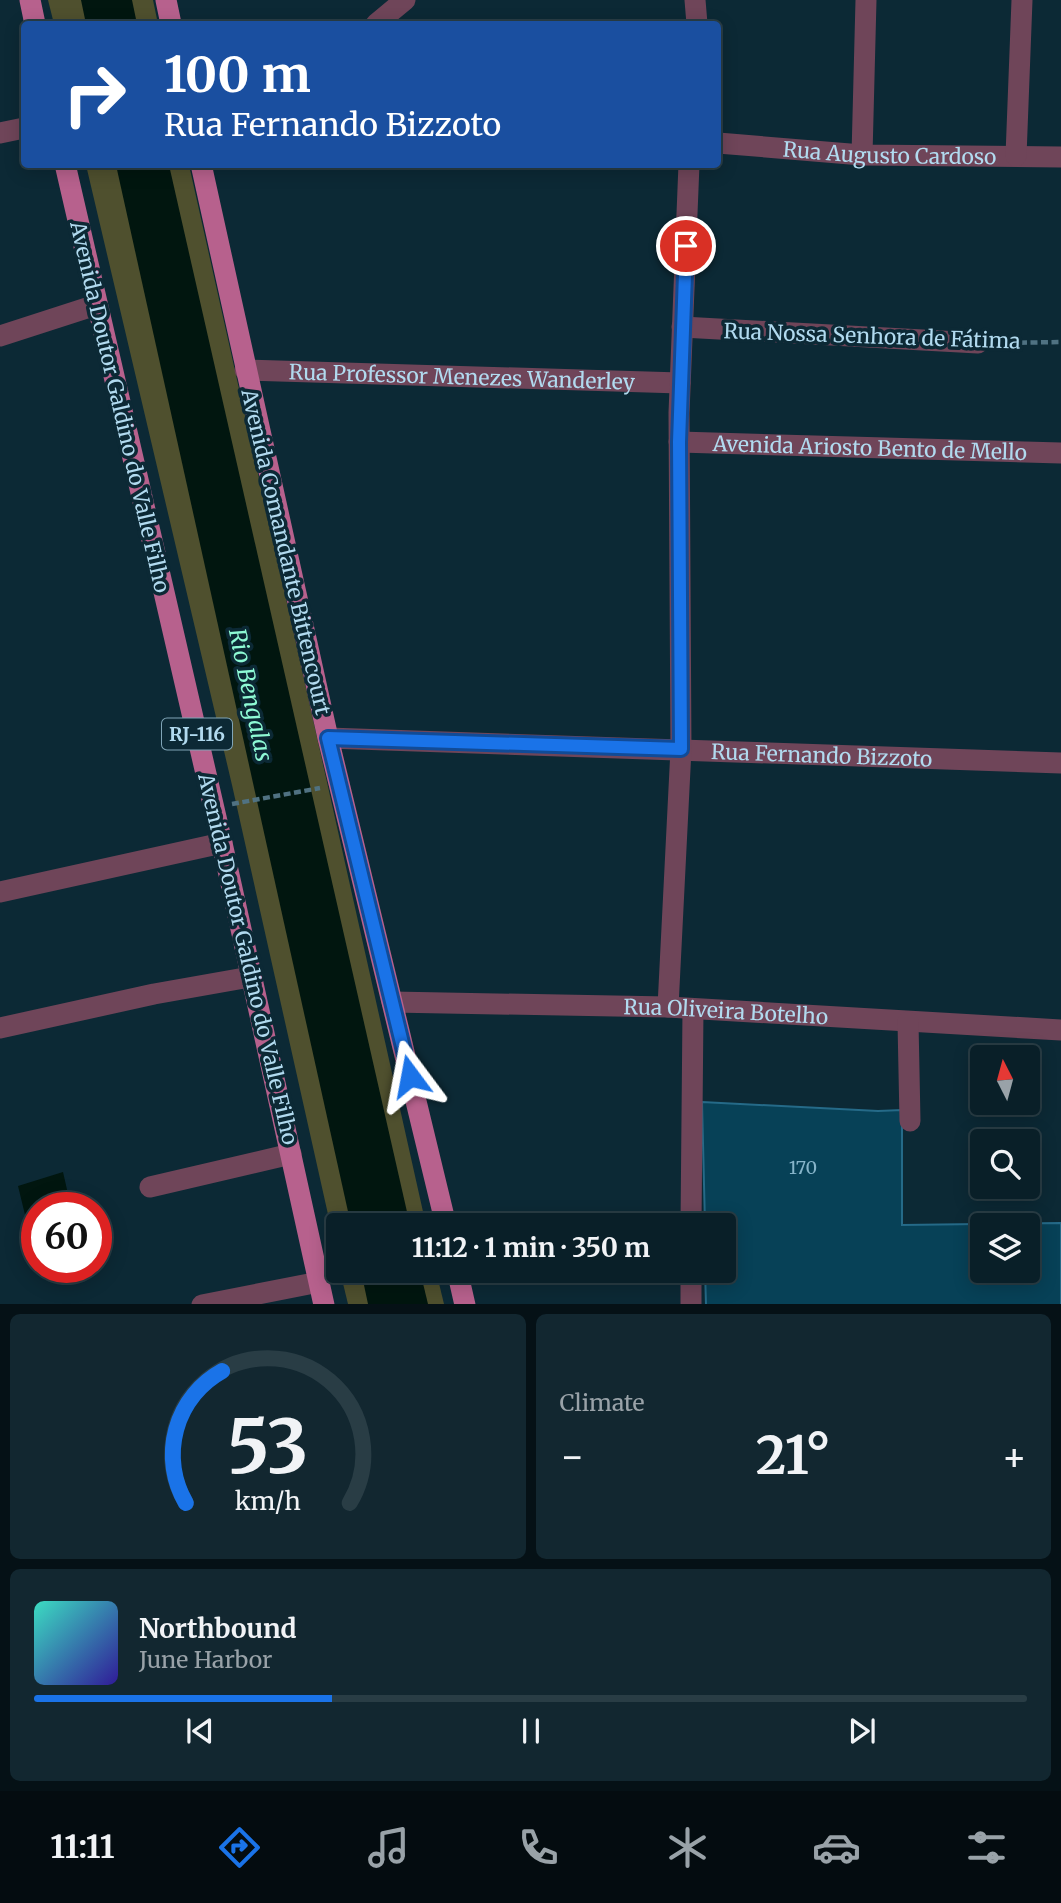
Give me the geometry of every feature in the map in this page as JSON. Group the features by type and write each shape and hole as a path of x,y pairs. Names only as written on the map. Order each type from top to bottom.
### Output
{"main road":[{"path":"30,0 34,21"},
{"path":"166,0 170,21"},
{"name":"Avenida Doutor Galdino do Valle Filho","path":"66,168 214,807 324,1304"},
{"name":"Avenida Comandante Bittencourt","path":"202,168 328,738 443,1213"},
{"path":"460,1283 465,1304"}],"street":[{"path":"380,21 405,0"},
{"path":"695,0 696,21"},
{"path":"862,155 866,0"},
{"path":"1016,156 1023,0"},
{"path":"0,133 21,129"},
{"name":"Rua Augusto Cardoso","path":"721,143 862,155 1061,157"},
{"path":"668,1007 681,749 679,442 690,168"},
{"path":"0,336 96,305"},
{"name":"Rua Nossa Senhora de Fátima","path":"682,327 978,343"},
{"name":"Rua Professor Menezes Wanderley","path":"245,370 680,383"},
{"name":"Avenida Ariosto Bento de Mello","path":"679,442 1061,453"},
{"name":"Rua Fernando Bizzoto","path":"328,738 1061,763"},
{"path":"0,892 222,843"},
{"path":"0,1028 154,994 250,977"},
{"name":"Rua Oliveira Botelho","path":"392,1002 668,1007 1061,1030"},
{"path":"691,1213 693,1009"},
{"path":"908,1022 910,1121"},
{"path":"150,1187 291,1154"},
{"path":"202,1304 320,1282"},
{"path":"691,1283 691,1304"}],"path":[{"name":"Rua Nossa Senhora de Fátima","path":"978,343 1061,342"},
{"path":"214,807 340,785"}],"green space":[{"path":"48,0 153,0 157,21 53,21"},
{"path":"87,168 190,168 423,1213 328,1213 232,785"},
{"path":"343,1283 439,1283 444,1304 348,1304"}],"water":[{"path":"81,0 132,0 136,21 85,21"},
{"name":"Rio Bengalas","path":"117,168 170,168 407,1213 348,1213"},
{"path":"63,1172 68,1192 21,1192 21,1198 18,1186"},
{"path":"364,1283 423,1283 428,1304 368,1304"}],"building":[{"path":"702,1102 902,1110 902,1225 970,1224 970,1283 1040,1283 1040,1223 1061,1223 1061,1304 706,1304 705,1283 736,1283 736,1213 705,1213"}],"route":[{"path":"410,1076 328,738 681,749 679,442 686,246"}]}
